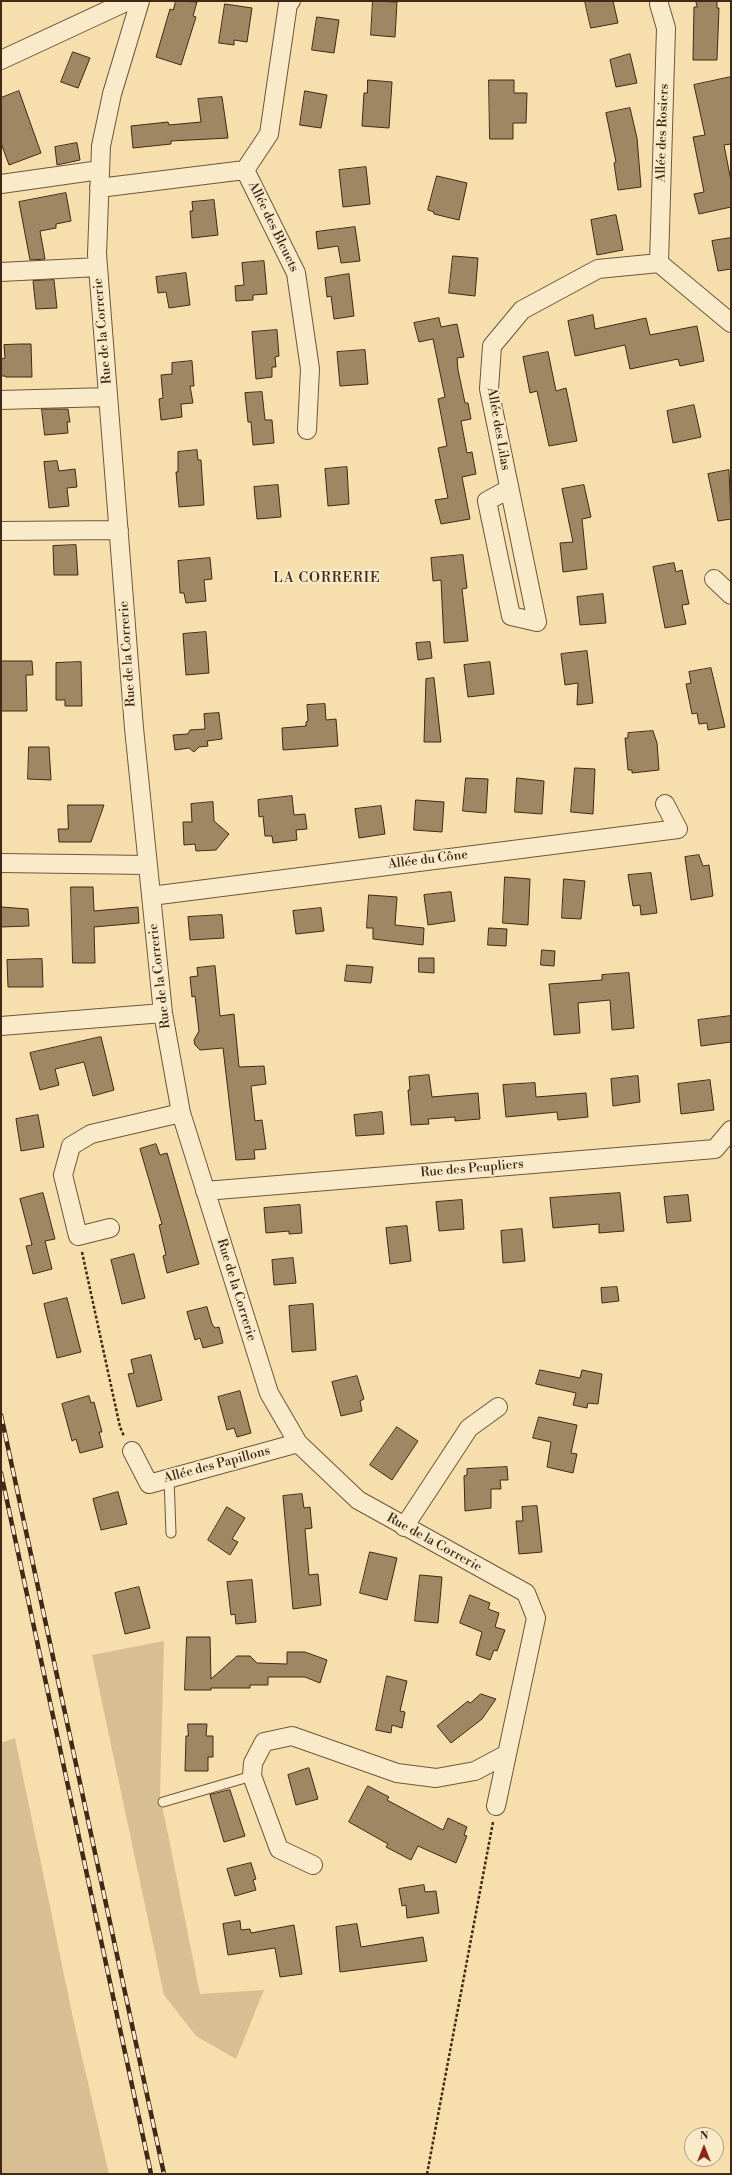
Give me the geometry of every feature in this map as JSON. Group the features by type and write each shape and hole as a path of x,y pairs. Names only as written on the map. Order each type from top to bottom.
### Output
{"street":[{"path":"1,60 128,1"},
{"name":"Rue de la Correrie","path":"140,1 112,94 101,146 98,267 134,728 162,1014 181,1113 269,1393 298,1443 358,1500 404,1527 526,1593 536,1618 496,1806"},
{"path":"245,170 269,134 288,4 291,1"},
{"name":"Allée des Rosiers","path":"659,4 666,28 659,263"},
{"path":"1,184 100,170"},
{"name":"Allée des Bleuets","path":"99,188 245,170 296,273 310,369 307,430"},
{"path":"659,263 731,323"},
{"name":"Allée des Lilas","path":"509,489 487,501 510,616 537,622 488,389 492,346 522,310 598,269 659,263"},
{"path":"1,272 98,267"},
{"path":"1,400 108,397"},
{"path":"1,532 119,530"},
{"path":"714,580 731,595"},
{"name":"Allée du Cône","path":"151,896 678,828 665,804"},
{"path":"1,863 148,865"},
{"path":"1,1026 162,1014"},
{"path":"110,1228 78,1236 63,1175 71,1146 91,1134 181,1113"},
{"name":"Rue des Peupliers","path":"205,1191 715,1149 731,1130"},
{"path":"404,1527 469,1428 498,1407"},
{"name":"Allée des Papillons","path":"132,1451 149,1484 298,1443"},
{"path":"313,1865 279,1849 252,1776 253,1763 264,1742 292,1736 397,1772 436,1778 475,1771 507,1754"}],"lane":[{"path":"169,1478 171,1533"},
{"path":"163,1802 252,1776"}],"path":[{"path":"78,1236 120,1427 132,1451"},
{"path":"427,2174 496,1806"}],"shaded area":[{"path":"164,1641 160,1795 200,1994 264,1990 236,2059 196,2036 164,1995 92,1655"},
{"path":"15,1738 73,2018 109,2174 1,2174 1,1743"}],"building":[{"path":"176,1 197,2 193,16 196,17 181,65 156,57 170,9 173,10"},
{"path":"373,1 397,2 395,37 371,35"},
{"path":"585,1 613,1 618,23 591,28"},
{"path":"696,1 717,1 717,8 719,8 717,60 693,60 694,7 697,7"},
{"path":"225,4 252,8 247,42 234,40 234,45 219,43"},
{"path":"317,17 339,20 334,53 312,50"},
{"path":"73,52 90,58 78,88 61,82"},
{"path":"630,54 637,83 616,87 610,60"},
{"path":"731,77 731,144 724,145 731,181 731,207 699,214 694,194 704,192 693,137 705,135 694,85"},
{"path":"368,80 392,82 389,128 362,126 364,93 367,93"},
{"path":"489,80 514,80 514,93 527,93 526,123 513,123 513,139 490,139"},
{"path":"19,91 41,153 9,165 1,143 1,98"},
{"path":"305,91 327,95 321,128 300,125"},
{"path":"222,97 228,138 171,141 171,144 133,148 131,126 168,122 169,125 201,122 198,99"},
{"path":"630,108 637,138 641,187 618,190 614,163 616,162 606,113"},
{"path":"77,143 80,160 57,165 55,147"},
{"path":"366,167 370,204 343,207 339,170"},
{"path":"437,176 467,183 459,220 434,214 434,212 428,210"},
{"path":"66,193 71,221 56,224 56,228 40,231 45,259 30,260 19,202"},
{"path":"214,200 218,235 192,238 190,211 193,211 192,202"},
{"path":"616,215 623,250 597,255 591,220"},
{"path":"355,227 360,261 341,263 338,246 318,249 316,232"},
{"path":"731,238 731,269 718,271 712,241"},
{"path":"453,256 478,258 475,296 449,293"},
{"path":"264,261 267,294 253,295 253,300 236,301 235,286 244,285 242,263"},
{"path":"186,273 190,305 169,308 166,292 158,293 156,277"},
{"path":"349,274 354,316 334,319 331,296 327,297 325,278"},
{"path":"54,280 57,308 36,309 33,281"},
{"path":"593,315 595,329 646,318 650,335 697,326 704,361 680,366 678,359 630,369 625,345 575,356 568,321"},
{"path":"439,318 441,327 457,324 464,357 457,358 458,370 465,403 468,403 471,419 461,421 467,453 472,452 476,474 462,477 470,519 441,524 435,500 448,498 438,448 447,446 438,399 445,397 433,339 419,342 414,323"},
{"path":"277,330 279,356 275,357 276,367 272,367 272,377 256,379 252,332"},
{"path":"31,344 32,377 1,376 1,359 5,358 4,345"},
{"path":"365,350 368,384 340,386 337,352"},
{"path":"548,352 556,391 566,388 577,441 549,446 537,391 530,393 523,357"},
{"path":"192,361 194,386 190,386 193,403 181,404 182,417 161,420 159,399 163,398 161,375 172,374 172,363"},
{"path":"262,392 265,420 272,420 274,443 253,445 251,422 248,422 245,393"},
{"path":"694,405 701,437 673,443 667,411"},
{"path":"42,409 68,409 70,422 67,422 68,433 45,435"},
{"path":"197,450 198,460 201,460 204,505 179,507 176,472 178,472 178,452"},
{"path":"57,461 59,471 75,469 77,487 67,488 69,506 49,508 44,462"},
{"path":"347,467 349,504 328,506 325,469"},
{"path":"729,470 731,519 718,521 708,474"},
{"path":"278,485 281,517 257,519 254,487"},
{"path":"584,485 591,517 582,519 587,569 563,572 560,543 573,542 562,489"},
{"path":"76,545 78,575 54,575 53,546"},
{"path":"463,555 467,588 462,589 468,641 444,643 441,580 433,581 431,558"},
{"path":"210,558 212,579 204,580 206,601 186,603 184,593 180,593 178,561"},
{"path":"674,563 676,572 682,570 689,604 682,605 686,624 665,628 653,567"},
{"path":"603,594 606,623 580,625 577,597"},
{"path":"206,632 209,673 186,675 183,634"},
{"path":"430,642 432,658 418,660 416,643"},
{"path":"587,651 593,703 577,705 578,683 565,685 561,654"},
{"path":"1,661 32,661 33,675 26,675 27,711 1,711"},
{"path":"81,662 82,706 65,706 65,700 56,700 56,663"},
{"path":"490,662 494,694 468,697 464,665"},
{"path":"711,668 725,727 708,730 707,723 699,724 697,713 692,714 686,684 691,683 689,672"},
{"path":"434,678 441,742 424,742 426,679"},
{"path":"325,704 326,720 336,719 338,746 283,750 282,728 306,726 306,722 308,721 307,705"},
{"path":"219,713 222,739 207,741 208,746 199,747 194,752 189,748 175,750 173,735 188,734 190,730 205,729 204,714"},
{"path":"653,731 657,743 659,770 632,773 632,770 628,770 625,738 628,738 628,733"},
{"path":"29,747 49,747 51,780 28,779"},
{"path":"575,768 595,769 593,814 571,812"},
{"path":"466,778 488,779 486,813 463,811"},
{"path":"517,778 544,781 542,814 515,812"},
{"path":"292,796 294,815 305,814 307,829 296,830 297,840 273,843 272,836 265,836 263,816 259,817 258,800"},
{"path":"416,800 444,802 442,832 414,830"},
{"path":"213,802 214,821 229,834 216,850 196,851 195,844 184,845 183,822 192,822 191,804"},
{"path":"68,805 104,805 91,842 59,842 58,829 68,829"},
{"path":"381,806 385,834 359,838 355,809"},
{"path":"699,855 703,866 709,865 713,896 691,900 685,857"},
{"path":"651,873 657,913 641,915 640,905 633,906 628,875"},
{"path":"505,877 530,879 528,925 503,923"},
{"path":"564,879 585,881 581,919 562,918"},
{"path":"71,887 93,887 94,911 138,907 139,923 94,927 95,963 73,963"},
{"path":"451,892 455,921 428,925 424,895"},
{"path":"369,895 397,897 395,925 424,928 423,945 373,939 373,928 367,928"},
{"path":"1,907 28,909 29,926 1,927"},
{"path":"321,908 324,931 296,934 293,911"},
{"path":"222,915 224,938 190,940 188,917"},
{"path":"489,928 507,929 506,946 488,945"},
{"path":"542,950 555,951 554,966 541,965"},
{"path":"419,958 434,958 434,973 419,972"},
{"path":"42,959 43,987 8,987 7,960"},
{"path":"347,965 373,967 371,983 345,981"},
{"path":"215,966 220,1016 234,1014 239,1067 264,1066 266,1084 251,1086 255,1121 262,1120 266,1149 254,1150 255,1159 236,1160 223,1048 200,1050 195,1045 194,1040 199,1031 195,996 192,997 190,977 198,976 197,968"},
{"path":"629,973 634,1028 612,1030 610,1000 578,1003 580,1033 554,1035 549,984 602,980 602,975"},
{"path":"731,1016 731,1042 701,1046 698,1020"},
{"path":"101,1037 114,1090 93,1096 84,1062 55,1069 59,1085 40,1090 30,1053"},
{"path":"429,1075 432,1097 478,1093 480,1119 455,1121 455,1117 428,1119 429,1124 411,1125 408,1090 410,1090 409,1077"},
{"path":"638,1076 640,1102 613,1106 611,1079"},
{"path":"710,1080 714,1110 681,1114 678,1084"},
{"path":"535,1083 536,1097 586,1093 588,1117 558,1120 557,1112 506,1117 503,1085"},
{"path":"382,1112 384,1134 356,1136 354,1115"},
{"path":"38,1115 44,1147 21,1151 16,1119"},
{"path":"156,1144 160,1155 167,1153 199,1264 167,1273 163,1256 166,1255 159,1225 162,1224 140,1149"},
{"path":"43,1193 55,1239 45,1241 52,1269 33,1274 26,1246 32,1245 20,1199"},
{"path":"620,1193 624,1231 599,1233 599,1224 553,1228 550,1198"},
{"path":"688,1195 691,1221 667,1223 664,1197"},
{"path":"462,1200 464,1229 439,1231 436,1202"},
{"path":"300,1205 302,1233 289,1234 289,1231 266,1233 264,1208"},
{"path":"407,1226 411,1261 390,1264 386,1228"},
{"path":"522,1229 525,1261 503,1263 501,1231"},
{"path":"134,1254 145,1298 122,1304 111,1260"},
{"path":"293,1258 296,1283 274,1285 272,1260"},
{"path":"617,1287 619,1301 602,1303 601,1288"},
{"path":"67,1298 81,1352 57,1358 44,1304"},
{"path":"313,1304 316,1350 292,1352 289,1306"},
{"path":"207,1307 212,1324 215,1328 219,1327 223,1343 203,1348 200,1338 195,1340 187,1312"},
{"path":"151,1355 162,1400 137,1407 128,1374 134,1373 131,1360"},
{"path":"540,1370 580,1378 582,1370 602,1374 598,1404 588,1403 587,1408 573,1405 576,1393 536,1384"},
{"path":"357,1376 364,1399 360,1401 362,1411 341,1416 332,1382"},
{"path":"240,1391 251,1433 237,1437 234,1428 227,1430 218,1397"},
{"path":"89,1396 91,1403 94,1402 102,1432 99,1432 103,1447 80,1453 76,1439 72,1441 62,1404"},
{"path":"539,1417 577,1425 571,1453 577,1454 573,1473 547,1467 551,1442 533,1438"},
{"path":"397,1427 418,1441 392,1480 370,1465"},
{"path":"507,1467 508,1480 500,1480 501,1489 491,1489 491,1508 465,1511 464,1476 467,1475 467,1469"},
{"path":"118,1492 127,1524 101,1530 93,1499"},
{"path":"302,1494 304,1508 310,1507 312,1528 305,1529 309,1575 318,1574 321,1605 293,1609 283,1496"},
{"path":"537,1506 542,1552 519,1554 516,1521 523,1521 522,1507"},
{"path":"227,1507 245,1518 232,1539 238,1542 230,1555 208,1540"},
{"path":"370,1552 397,1558 387,1600 360,1593"},
{"path":"420,1575 442,1577 438,1623 415,1621"},
{"path":"252,1580 256,1622 236,1624 235,1614 231,1615 227,1582"},
{"path":"139,1587 150,1628 125,1634 115,1593"},
{"path":"470,1595 490,1603 488,1609 499,1613 495,1627 505,1630 497,1651 494,1650 490,1660 476,1655 482,1632 460,1623"},
{"path":"187,1637 210,1637 211,1679 237,1656 250,1656 257,1663 287,1664 287,1652 305,1652 327,1660 320,1683 305,1677 268,1677 268,1685 250,1685 250,1688 185,1690"},
{"path":"387,1676 407,1681 400,1711 405,1712 402,1728 392,1725 391,1733 376,1730"},
{"path":"481,1694 496,1699 482,1719 451,1743 437,1726 468,1701 470,1703"},
{"path":"188,1724 207,1724 206,1736 213,1736 213,1757 208,1757 208,1771 185,1771 186,1736 188,1736"},
{"path":"309,1768 318,1799 296,1805 288,1775"},
{"path":"368,1786 389,1797 387,1800 443,1830 448,1818 467,1827 464,1835 467,1836 456,1863 418,1846 411,1860 386,1847 388,1844 349,1822"},
{"path":"230,1790 245,1836 224,1842 210,1795"},
{"path":"251,1863 256,1879 253,1880 256,1890 235,1896 227,1869"},
{"path":"424,1885 425,1892 436,1891 439,1913 407,1918 406,1905 402,1906 399,1889"},
{"path":"240,1921 241,1930 250,1929 251,1933 294,1925 302,1974 280,1977 275,1948 228,1955 223,1924"},
{"path":"357,1924 361,1947 423,1937 427,1961 340,1972 336,1927"}],"railway":[{"path":"1,1415 164,2174"},
{"path":"1,1473 151,2174"}],"district":[{"name":"LA CORRERIE","path":"327,579"}]}
